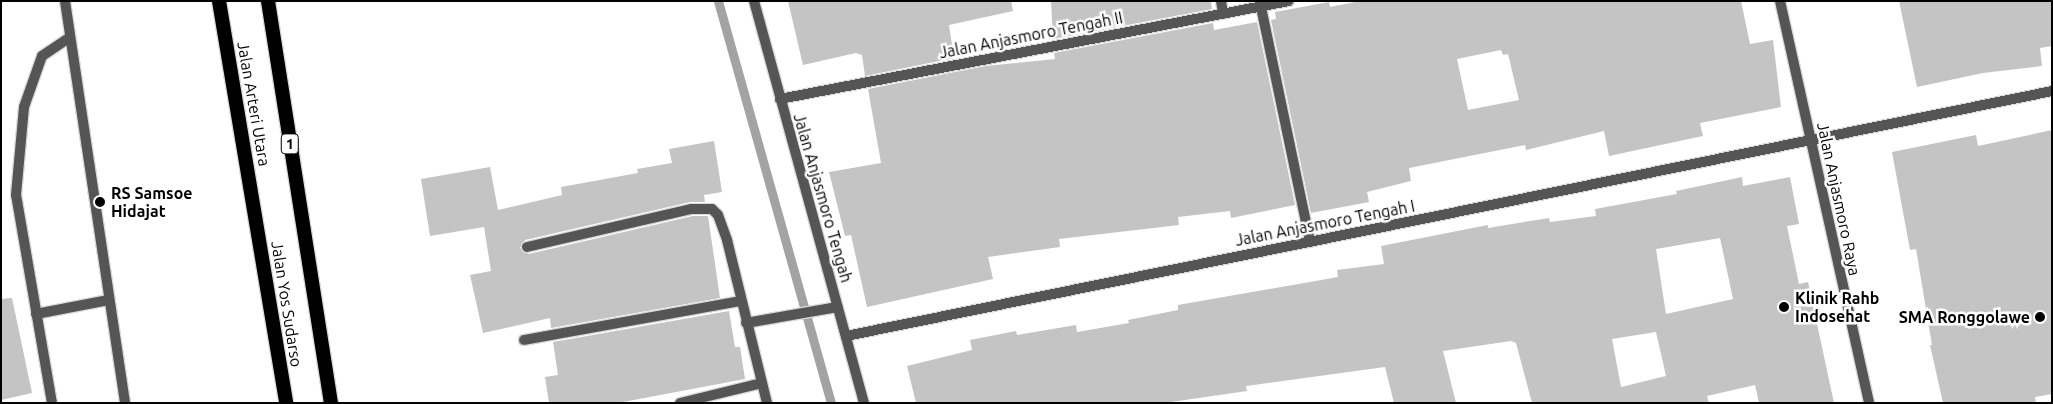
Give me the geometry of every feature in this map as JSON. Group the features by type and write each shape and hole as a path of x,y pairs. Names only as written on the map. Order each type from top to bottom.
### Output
{"highway":[{"name":"Jalan Arteri Utara","path":"219,1 254,212"},
{"name":"Jalan Arteri Utara","path":"268,1 311,286"},
{"name":"Jalan Yos Sudarso","path":"254,212 286,403"},
{"name":"Jalan Yos Sudarso","path":"311,286 331,403"}],"street":[{"path":"64,1 125,403"},
{"name":"Jalan Anjasmoro Tengah","path":"754,1 864,403"},
{"path":"1221,1 1223,14"},
{"name":"Jalan Anjasmoro Tengah II","path":"780,99 1289,1"},
{"name":"Jalan Anjasmoro Raya","path":"1780,1 1869,403"},
{"path":"1261,6 1310,242"},
{"path":"52,403 16,196 24,108 42,56 69,38"},
{"name":"Jalan Anjasmoro Tengah I","path":"846,336 2052,91"},
{"path":"527,247 692,209 712,209 718,216 727,240 767,403"},
{"path":"36,314 109,300"},
{"path":"524,340 741,301"},
{"path":"746,323 838,307"},
{"path":"680,403 762,383"}],"building":[{"path":"788,1 1011,1 1013,11 949,25 954,58 865,76 862,55 856,53 803,65"},
{"path":"1051,1 1211,1 1212,9 1053,39"},
{"path":"1360,1 1741,1 1750,44 1773,40 1781,107 1700,123 1703,136 1609,156 1604,131 1526,150 1525,145 1409,168 1411,181 1367,192 1369,202 1311,213 1271,20 1276,19 1275,12 1329,2 1330,7","holes":["1501,50 1503,55 1508,54 1519,100 1468,110 1457,59"]},
{"path":"1899,1 2052,1 2052,46 2040,48 2042,66 1983,73 1917,87"},
{"path":"1257,22 1295,205 1231,218 1230,211 1178,217 1179,225 1059,239 1060,247 988,257 993,279 867,307 851,235 845,236 829,172 881,163 868,89 986,66 1055,59 1054,53 1213,23 1214,30"},
{"path":"2052,130 2052,394 2035,397 2036,403 1943,403 1930,345 1932,345 1916,249 1910,250 1892,152 1976,135 1978,146"},
{"path":"714,141 722,192 704,195 705,202 690,202 525,240 520,248 529,254 693,216 708,216 720,298 551,328 550,318 483,333 470,275 491,271 484,227 430,236 421,179 490,167 498,210 562,195 561,187 638,173 637,169 672,163 669,149"},
{"path":"1742,177 1743,186 1790,177 1799,224 1787,226 1799,284 1808,282 1834,403 1759,403 1755,385 1707,396 1709,403 1532,403 1516,343 1511,341 1443,351 1456,403 1394,403 1385,367 1246,386 1247,391 1164,403 916,403 907,366 972,350 970,340 1016,331 1017,335 1076,325 1077,332 1129,323 1128,320 1178,310 1178,305 1338,277 1337,270 1384,264 1381,246 1488,225 1488,228 1549,218 1550,222 1596,216 1595,209 1677,194 1676,191","holes":["1720,238 1733,299 1666,314 1656,249","1656,332 1666,376 1621,387 1612,339"]},
{"path":"12,298 32,393 1,400 1,299"},
{"path":"729,311 735,347 740,347 745,379 618,403 549,403 545,377 558,375 553,342"}],"waterway":[{"path":"718,1 831,403"}],"place":[{"name":"RS Samsoe Hidajat","path":"100,202"},
{"name":"Klinik Rahb Indosehat","path":"1784,307"},
{"name":"SMA Ronggolawe","path":"2040,317"}]}
